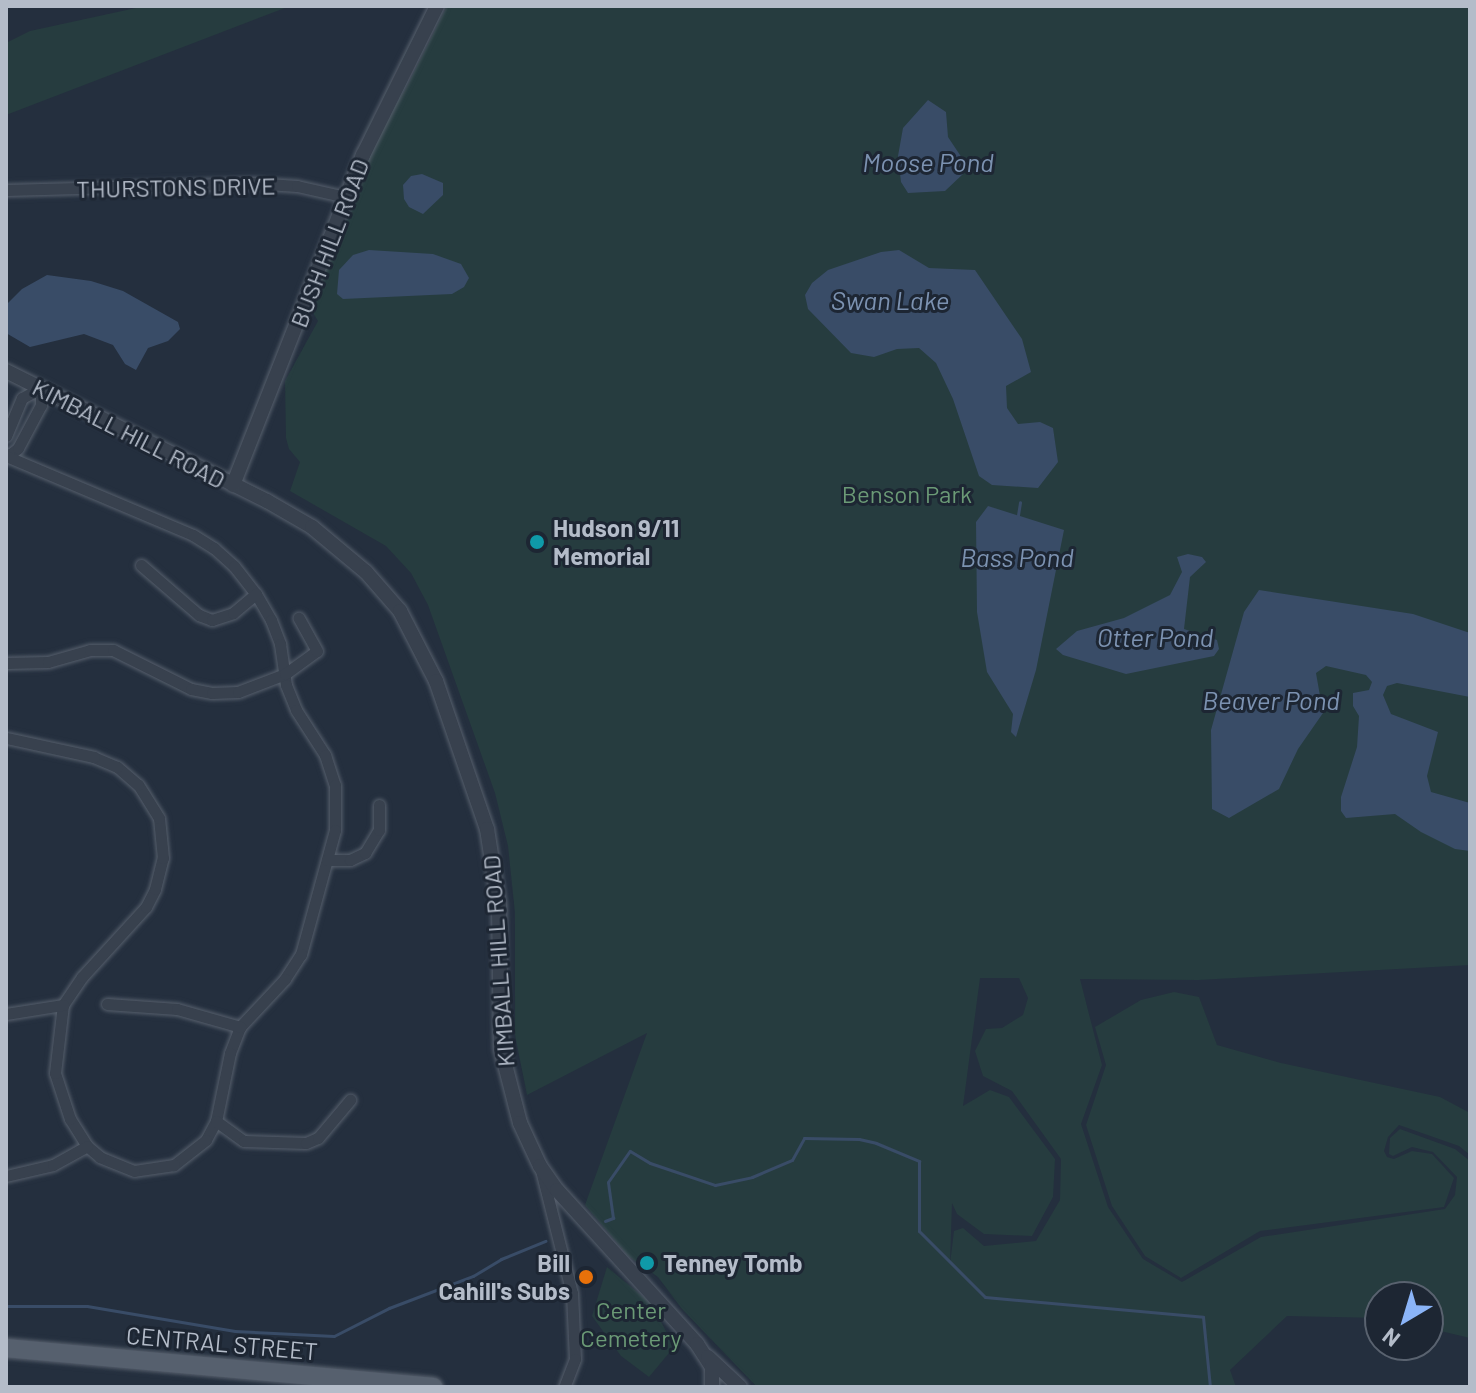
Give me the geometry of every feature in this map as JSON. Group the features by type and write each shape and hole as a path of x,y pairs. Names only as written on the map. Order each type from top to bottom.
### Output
{"main road":[{"name":"CENTRAL STREET","path":"6,1348 433,1387"}],"street":[{"name":"BUSH HILL ROAD","path":"233,485 346,197 437,6"},
{"name":"THURSTONS DRIVE","path":"6,190 266,183 346,197"},
{"name":"KIMBALL HILL ROAD","path":"6,371 312,527 347,554 400,611 425,657 471,779 490,841 499,906 501,1049 511,1099 540,1166 583,1221 704,1354 712,1367 712,1387"},
{"path":"6,436 22,398 41,388 41,405 18,448 6,455"},
{"path":"6,455 203,540 234,566 256,594 276,631 296,710 325,755 335,785 338,812 301,954 285,979 240,1027 230,1053 216,1121 200,1148 164,1169 145,1172 121,1168 87,1146 63,1105 55,1073 63,1005 82,977 151,898 163,858 159,818 138,785 117,767 94,757 6,738"},
{"path":"141,565 199,615 212,620 233,613 256,594"},
{"path":"6,663 48,662 90,650 113,650 191,689 212,693 247,691 285,674 317,651 299,618"},
{"path":"327,860 350,860 365,853 379,830 379,805"},
{"path":"107,1004 177,1009 240,1027"},
{"path":"6,1014 63,1005"},
{"path":"216,1121 244,1141 306,1143 318,1138 350,1100"},
{"path":"6,1176 53,1165 87,1146"},
{"path":"540,1166 572,1293 575,1359 564,1387"},
{"path":"704,1354 740,1387"}],"green space":[{"path":"145,6 290,6 6,115 6,43 30,31"},
{"name":"Benson Park","path":"447,6 1470,6 1470,965 1198,980 1080,979 1102,1065 1081,1124 1108,1207 1143,1259 1182,1282 1261,1237 1445,1209 1455,1195 1457,1177 1433,1152 1412,1147 1393,1156 1389,1154 1390,1138 1400,1129 1455,1149 1470,1161 1470,1338 1444,1332 1444,1281 1364,1281 1364,1318 1287,1316 1230,1370 1236,1387 757,1387 682,1309 658,1277 628,1256 585,1205 647,1033 527,1095 515,1035 515,913 508,846 495,793 428,605 411,573 386,546 290,491 300,462 289,449 286,438 285,381 318,321 313,313 325,268 359,191 372,139 405,90","holes":["980,978 1019,978 1028,998 1023,1015 1002,1028 986,1029 975,1051 983,1076 1012,1091 1061,1159 1060,1200 1036,1241 984,1246 963,1228 954,1231 950,1264 952,1203 957,1214 984,1234 1032,1236 1053,1197 1055,1159 1009,1097 990,1090 963,1106"]},
{"path":"1174,992 1199,997 1217,1045 1281,1063 1440,1097 1470,1113 1470,1155 1459,1146 1399,1125 1388,1137 1384,1151 1387,1157 1394,1159 1412,1151 1432,1154 1454,1178 1444,1207 1260,1231 1181,1278 1145,1256 1112,1206 1086,1125 1106,1065 1095,1027 1141,1000"},
{"name":"Center Cemetery","path":"607,1267 652,1304 674,1347 649,1377 621,1356 592,1316"}],"water":[{"name":"Moose Pond","path":"928,100 946,112 948,137 964,161 963,174 945,191 908,193 901,182 898,156 903,128"},
{"path":"422,174 443,183 443,195 423,214 409,207 404,199 403,185 411,176"},
{"path":"369,250 433,254 461,264 469,278 464,287 452,294 343,299 337,294 339,270 353,255"},
{"name":"Swan Lake","path":"899,250 929,268 975,270 1022,339 1031,372 1006,386 1007,408 1018,424 1040,422 1053,428 1058,462 1038,488 992,485 979,476 953,399 936,363 919,348 897,349 874,357 851,353 808,309 805,295 812,283 828,270 881,252"},
{"path":"47,275 91,281 123,291 178,322 180,329 168,341 148,348 136,370 125,364 113,345 84,334 30,347 6,333 6,305 22,289"},
{"name":"Bass Pond","path":"988,506 1064,530 1036,670 1016,737 1011,732 1013,714 987,672 977,612 976,522"},
{"name":"Otter Pond","path":"1188,554 1202,557 1206,562 1190,577 1184,629 1217,640 1219,649 1214,656 1126,674 1063,655 1056,649 1077,631 1124,618 1170,595 1182,572 1177,557"},
{"name":"Beaver Pond","path":"1259,590 1413,614 1470,633 1470,697 1397,683 1387,686 1383,695 1391,714 1438,732 1427,776 1431,792 1470,803 1470,851 1455,849 1421,832 1395,814 1346,818 1341,811 1341,797 1357,747 1359,716 1353,706 1353,693 1369,690 1372,682 1366,675 1326,666 1316,673 1323,713 1298,749 1279,789 1229,818 1212,809 1211,730 1244,612"}],"waterway":[{"path":"1018,515 1020,502"},
{"path":"605,1221 613,1218 608,1182 630,1151 650,1163 715,1185 752,1177 792,1160 804,1138 859,1139 876,1143 919,1161 919,1231 985,1297 1203,1317 1210,1387"},
{"path":"6,1306 87,1306 235,1331 334,1336 389,1308 473,1276 501,1259 545,1241"}],"place":[{"name":"Hudson 9/11 Memorial","path":"537,542"},
{"name":"Tenney Tomb","path":"647,1263"},
{"name":"Bill Cahill's Subs","path":"586,1277"}]}
